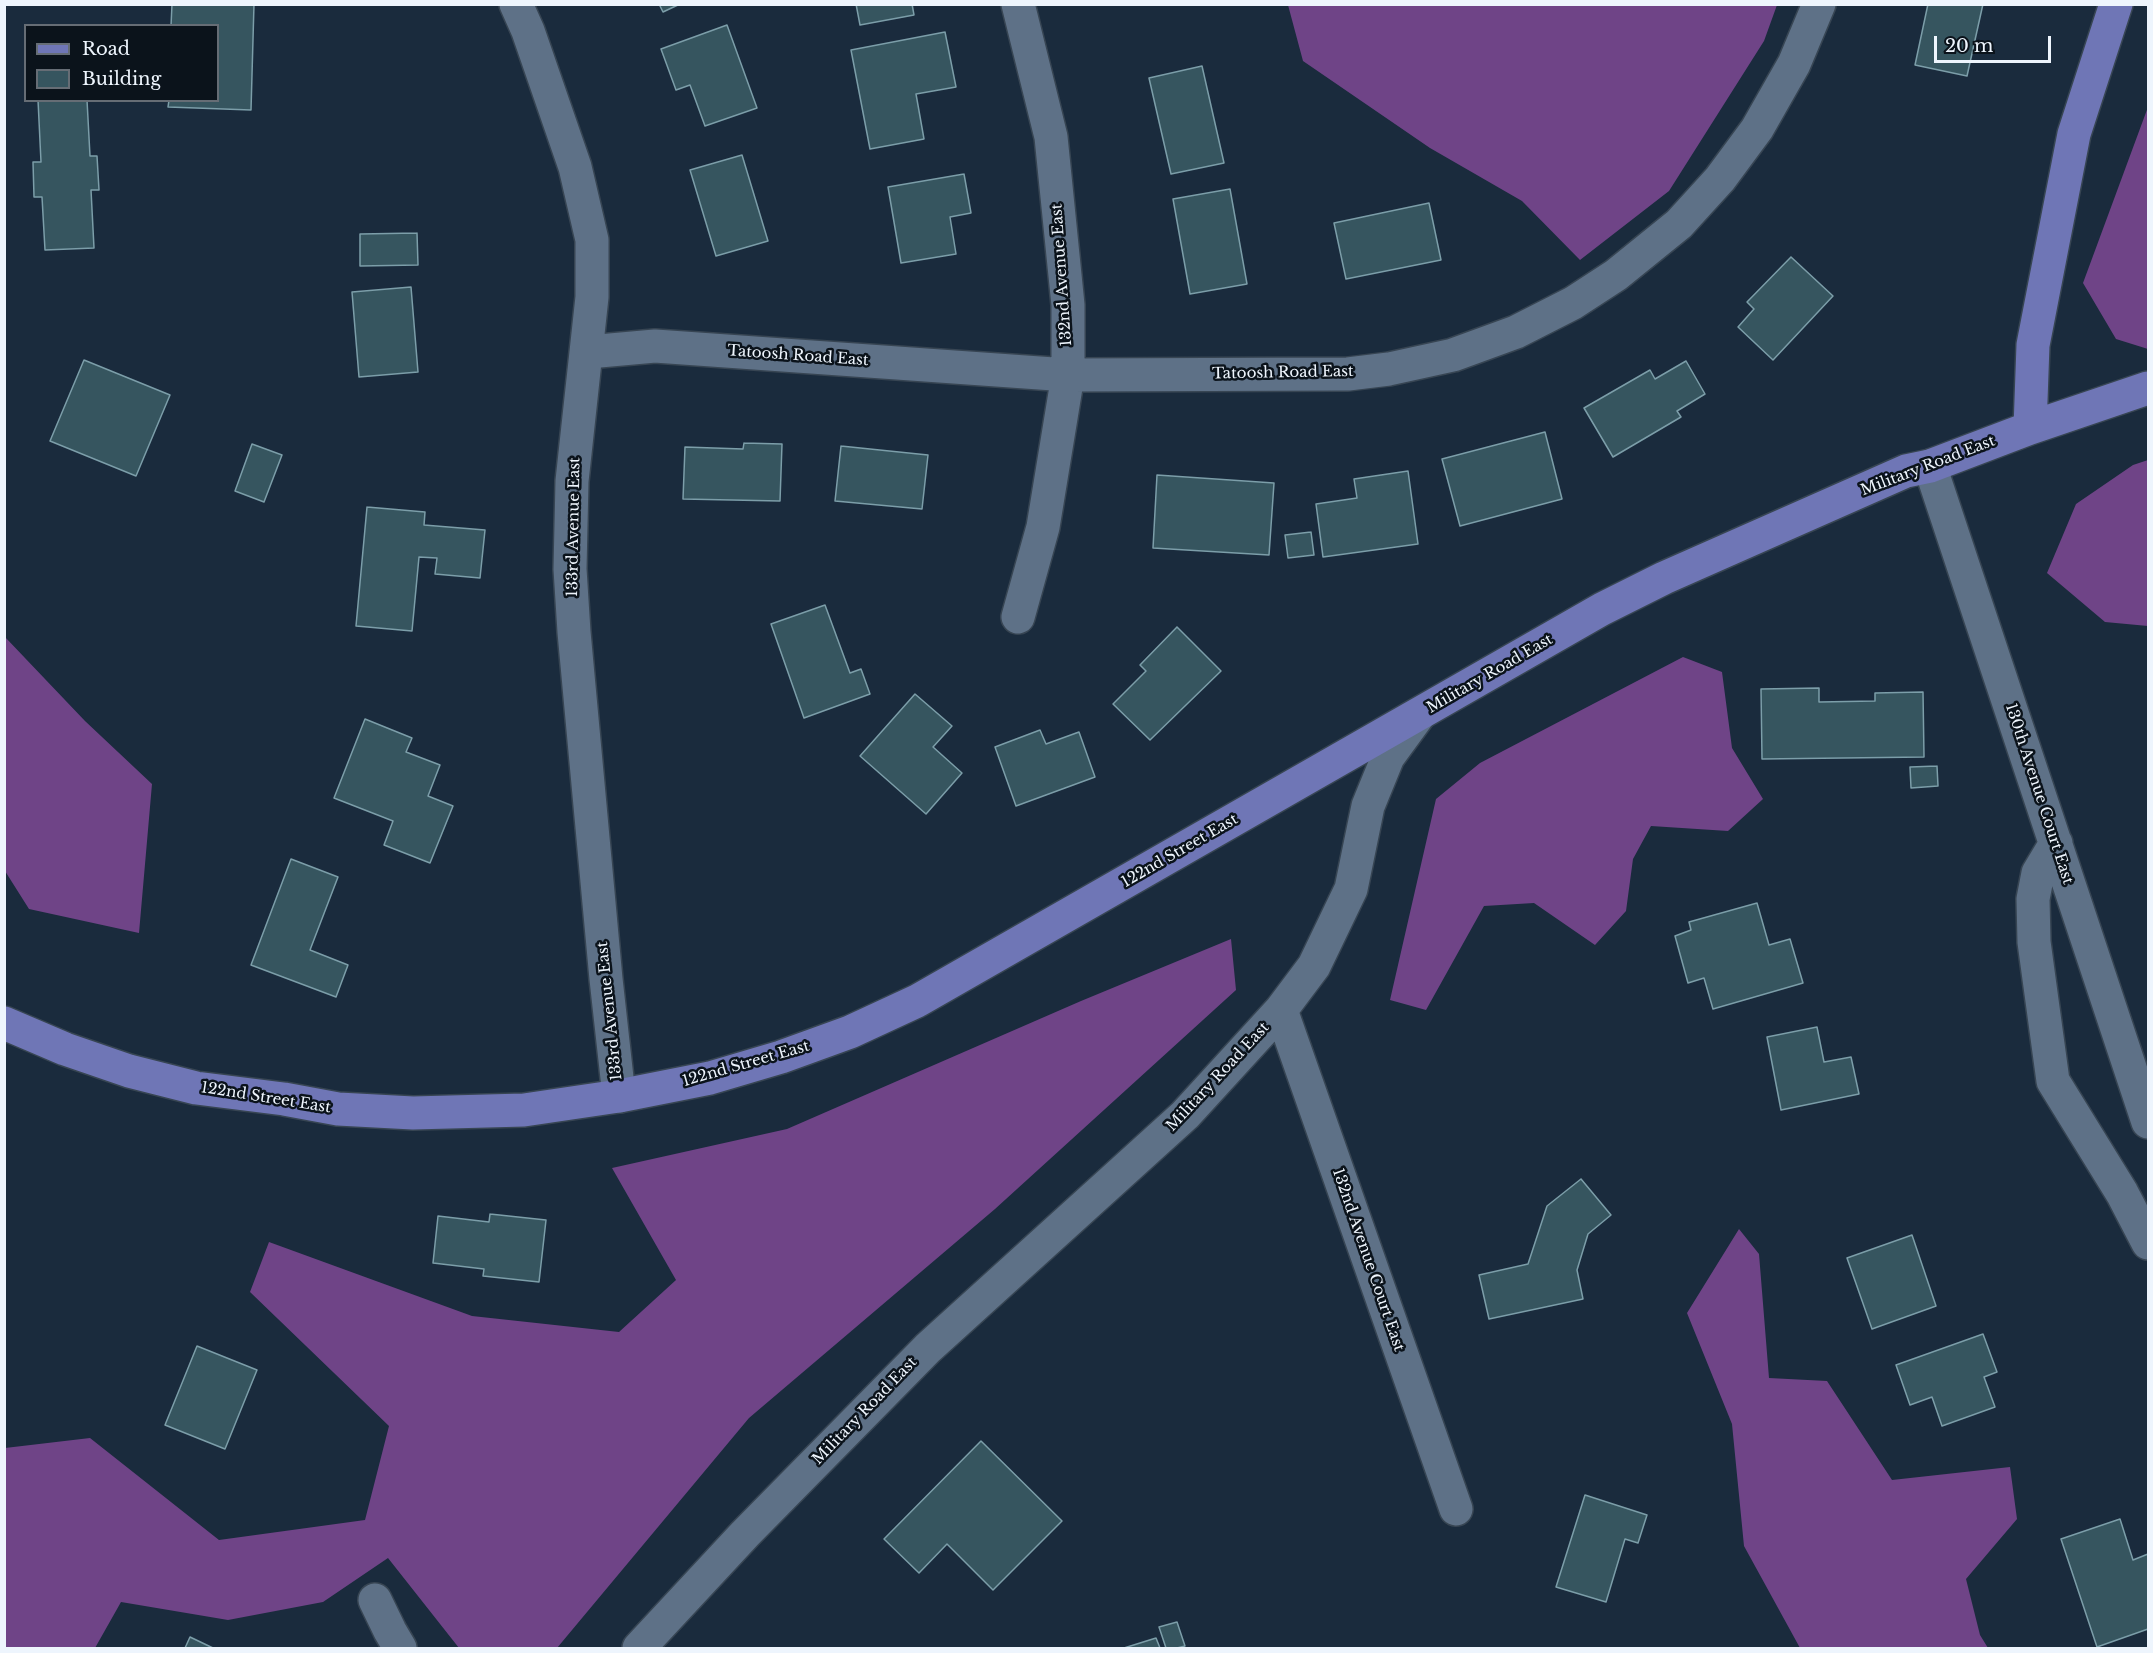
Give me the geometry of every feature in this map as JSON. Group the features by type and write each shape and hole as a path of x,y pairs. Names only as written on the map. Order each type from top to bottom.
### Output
{"main road":[{"path":"2116,4 2074,134 2032,345 2030,428 2148,388"},
{"name":"Military Road East","path":"1418,716 1602,609 1664,578 1906,471 1930,466 2030,428"},
{"name":"122nd Street East","path":"4,1023 64,1049 129,1071 195,1088 284,1099 339,1109 412,1113 524,1110 619,1096 710,1078 781,1057 850,1032 917,1001 1418,716"}],"street":[{"name":"133rd Avenue East","path":"516,4 528,31 576,167 592,240 592,297 588,352 572,481 570,569 606,980 619,1096"},
{"name":"132nd Avenue East","path":"1018,4 1051,137 1068,305 1068,375 1043,527 1018,617"},
{"name":"Tatoosh Road East","path":"588,352 655,346 1068,375 1348,374 1389,369 1453,356 1516,332 1573,303 1617,275 1679,224 1720,179 1758,129 1794,64 1819,4"},
{"name":"130th Avenue Court East","path":"1930,466 2148,1122"},
{"name":"Military Road East","path":"639,1648 745,1534 928,1348 1185,1115 1281,1010 1314,966 1351,889 1368,806 1388,757 1418,716"},
{"path":"2056,843 2038,873 2033,899 2034,942 2053,1081 2122,1193 2148,1243"},
{"name":"132nd Avenue Court East","path":"1281,1010 1456,1509"},
{"path":"375,1600 400,1648"}],"shaded area":[{"path":"1288,4 1777,5 1764,41 1669,191 1580,260 1522,201 1430,148 1303,61"},
{"path":"2148,107 2148,349 2116,339 2083,283"},
{"path":"2148,460 2148,626 2105,622 2047,573 2076,504 2133,465"},
{"path":"5,637 85,721 152,784 139,933 29,909 5,871"},
{"path":"1683,657 1722,672 1732,748 1763,799 1728,831 1651,826 1633,859 1626,911 1595,945 1534,903 1484,906 1426,1010 1390,1000 1436,799 1480,763"},
{"path":"1231,939 1236,990 995,1209 749,1418 557,1648 459,1648 388,1558 323,1602 228,1620 121,1602 95,1648 5,1648 5,1448 90,1438 219,1540 365,1520 389,1426 250,1292 269,1242 472,1316 619,1332 676,1280 612,1168 787,1129 1081,1001"},
{"path":"1739,1229 1759,1254 1769,1378 1827,1381 1892,1480 2010,1467 2017,1519 1966,1579 1980,1635 1988,1648 1800,1648 1744,1546 1732,1424 1687,1313"}],"building":[{"path":"172,4 254,4 251,110 168,107 169,102 219,102 219,24 171,24"},
{"path":"659,4 680,4 663,12"},
{"path":"856,4 912,4 914,15 860,25"},
{"path":"1928,4 1983,4 1967,76 1915,65"},
{"path":"727,25 757,108 705,126 690,85 676,90 661,49"},
{"path":"945,32 956,87 916,94 924,139 870,149 851,50"},
{"path":"1202,66 1224,163 1171,174 1149,78"},
{"path":"38,102 87,102 90,156 97,156 99,190 91,190 94,248 45,250 42,197 34,197 33,162 41,162"},
{"path":"742,155 768,241 716,256 690,170"},
{"path":"964,174 971,213 950,217 956,254 901,263 888,187"},
{"path":"1230,189 1247,284 1190,294 1173,199"},
{"path":"1429,203 1441,260 1346,279 1334,223"},
{"path":"417,233 418,265 360,266 360,234"},
{"path":"1791,257 1833,296 1773,360 1738,327 1754,309 1747,302"},
{"path":"411,287 418,372 359,377 352,292"},
{"path":"84,360 170,395 136,476 50,441"},
{"path":"1686,361 1705,394 1677,411 1681,417 1613,457 1584,408 1650,370 1655,379"},
{"path":"1545,432 1562,499 1460,526 1442,459"},
{"path":"744,443 782,444 780,501 683,499 685,447 743,449"},
{"path":"252,444 282,455 264,502 235,491"},
{"path":"841,446 928,455 922,509 835,501"},
{"path":"1408,471 1418,544 1323,557 1316,504 1357,498 1354,479"},
{"path":"1157,475 1274,483 1269,555 1153,548"},
{"path":"367,507 425,512 424,525 485,530 480,578 435,574 437,558 419,557 412,631 356,626"},
{"path":"1311,532 1314,555 1288,558 1285,535"},
{"path":"825,605 850,673 861,669 870,694 804,718 771,624"},
{"path":"1177,627 1221,671 1150,740 1113,704 1146,671 1140,665"},
{"path":"1819,688 1819,702 1875,701 1875,693 1923,692 1924,757 1762,759 1761,689"},
{"path":"915,694 952,726 933,747 962,773 926,814 860,756"},
{"path":"365,719 412,738 406,752 440,765 428,796 453,806 430,863 384,845 393,821 334,798"},
{"path":"1040,730 1046,744 1079,732 1095,777 1016,806 995,747"},
{"path":"1937,766 1938,786 1911,788 1910,767"},
{"path":"291,859 338,877 310,950 348,965 336,997 251,965"},
{"path":"1757,903 1769,945 1790,939 1803,983 1713,1009 1704,978 1688,983 1675,936 1691,930 1689,922"},
{"path":"1817,1027 1824,1062 1851,1057 1859,1094 1781,1110 1767,1037"},
{"path":"1581,1179 1611,1215 1588,1234 1577,1270 1583,1299 1489,1319 1479,1275 1528,1264 1547,1206"},
{"path":"490,1214 546,1220 539,1282 483,1276 484,1269 433,1263 438,1216 489,1222"},
{"path":"1912,1235 1936,1306 1872,1329 1847,1258"},
{"path":"1983,1334 1997,1372 1984,1377 1995,1407 1942,1426 1932,1397 1910,1405 1896,1365"},
{"path":"197,1346 257,1370 225,1449 165,1425"},
{"path":"981,1441 1062,1521 993,1590 947,1544 919,1573 884,1539"},
{"path":"1585,1495 1647,1515 1638,1543 1625,1539 1606,1602 1556,1587"},
{"path":"2120,1519 2133,1560 2148,1554 2148,1629 2097,1647 2061,1539"},
{"path":"1177,1622 1185,1646 1166,1648 1159,1627"},
{"path":"190,1637 213,1648 185,1648"},
{"path":"1156,1638 1160,1648 1124,1648"}]}
